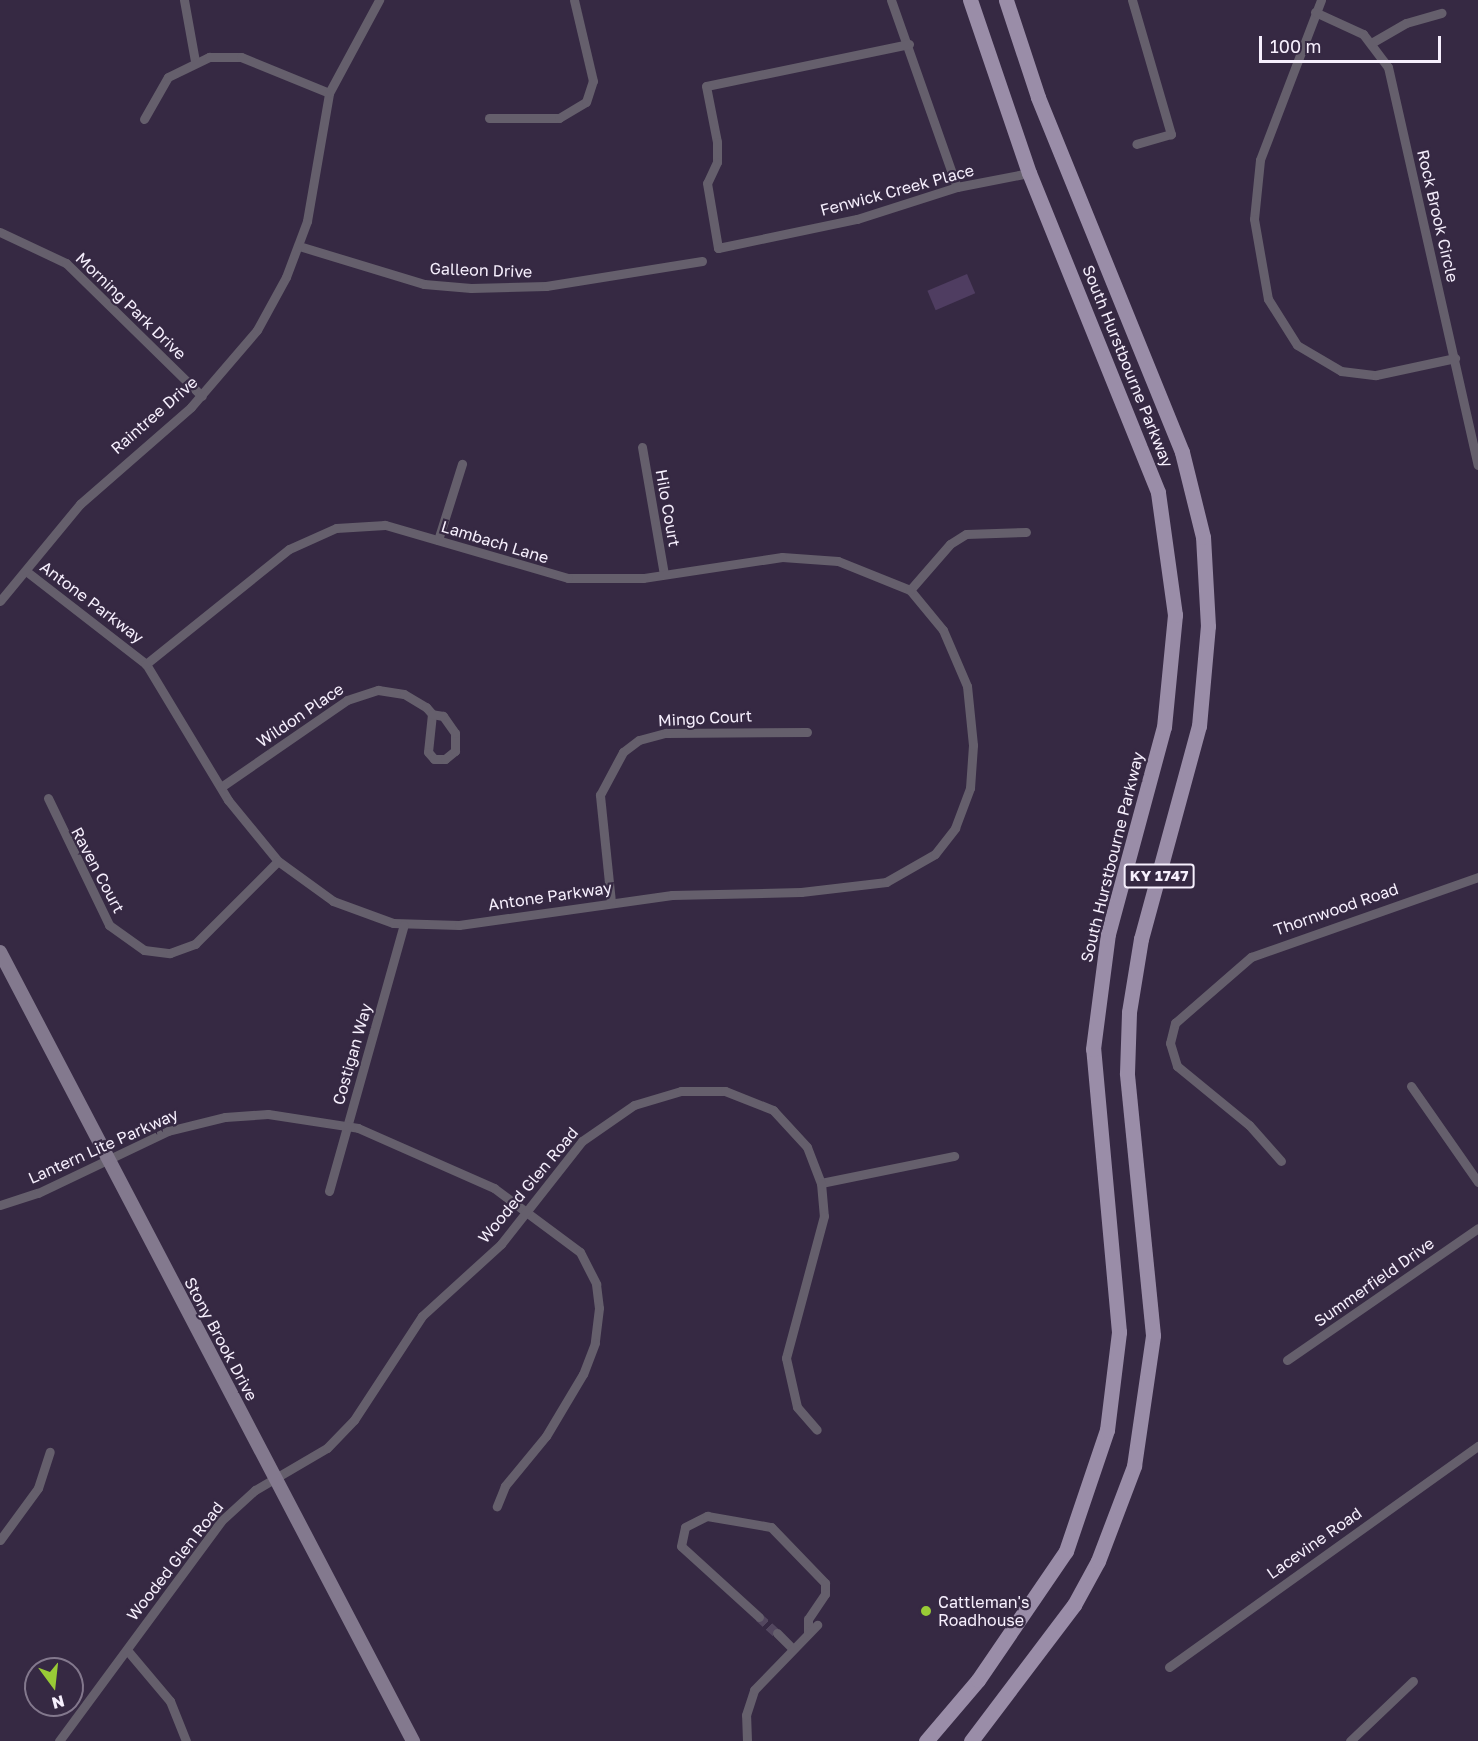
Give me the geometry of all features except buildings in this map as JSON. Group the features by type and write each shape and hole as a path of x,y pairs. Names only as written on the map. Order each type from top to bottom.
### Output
{"main road":[{"name":"South Hurstbourne Parkway","path":"926,1741 978,1680 1054,1570 1082,1509 1107,1430 1119,1332 1093,1049 1108,934 1156,759 1172,673 1172,568 1158,492 1029,173 970,0"},
{"name":"South Hurstbourne Parkway","path":"971,1741 1074,1605 1098,1561 1134,1466 1153,1335 1127,1073 1129,1012 1141,939 1199,726 1208,626 1203,537 1182,452 1038,97 1006,0"}],"street":[{"path":"184,0 195,61"},
{"name":"Raintree Drive","path":"0,601 112,471 202,396 257,330 299,246 315,188 329,93 378,0"},
{"path":"489,118 559,118 586,102 593,81 574,0"},
{"path":"891,0 909,44 957,187"},
{"path":"1132,0 1171,134 1136,144"},
{"path":"1321,0 1260,160 1254,219 1268,299 1297,345 1341,371 1376,375 1455,358"},
{"path":"1316,12 1373,42 1406,23 1442,13"},
{"name":"Rock Brook Circle","path":"1373,42 1388,67 1478,465"},
{"name":"Fenwick Creek Place","path":"909,44 706,86 717,142 717,162 707,183 718,248 857,219 957,187 1029,173"},
{"path":"144,118 158,89 195,61 241,57 329,93"},
{"name":"Morning Park Drive","path":"0,231 66,262 202,396"},
{"name":"Galleon Drive","path":"299,246 424,284 471,288 546,286 702,261"},
{"name":"Hilo Court","path":"642,447 664,574"},
{"path":"438,540 462,464"},
{"name":"Lambach Lane","path":"146,664 310,537 375,525 438,540 568,578 664,574 757,559 812,558 861,567 910,590"},
{"path":"910,590 950,544 966,534 1026,532"},
{"name":"Antone Parkway","path":"27,571 146,664 221,787 278,861 333,901 404,925 459,925 611,902 868,886 898,878 935,854 965,803 973,730 967,686 953,649 910,590"},
{"name":"Wildon Place","path":"221,787 353,697 397,692 432,714 443,716 455,733 455,751 445,759 434,759 428,752 432,714"},
{"name":"Mingo Court","path":"611,902 600,795 623,752 639,740 666,733 807,732"},
{"name":"Raven Court","path":"48,798 105,918 123,940 144,950 170,953 195,944 278,861"},
{"name":"Thornwood Road","path":"1281,1161 1249,1125 1181,1070 1171,1052 1175,1023 1212,986 1251,957 1287,939 1478,877"},
{"name":"Costigan Way","path":"328,1191 404,925"},
{"name":"Stony Brook Drive","path":"0,952 412,1741"},
{"path":"1411,1086 1478,1182"},
{"name":"Wooded Glen Road","path":"59,1741 221,1521 276,1479 327,1448 354,1420 422,1316 486,1260 594,1130 634,1105 681,1091 724,1091 773,1110 807,1147 821,1183 823,1225 786,1358 797,1407 817,1430"},
{"name":"Lantern Lite Parkway","path":"0,1205 108,1160 168,1131 225,1117 295,1115 347,1125 458,1168 528,1211 571,1242 587,1263 598,1296 598,1329 567,1402 505,1486 497,1506"},
{"path":"821,1183 954,1156"},
{"name":"Summerfield Drive","path":"1287,1360 1478,1228"},
{"name":"Lacevine Road","path":"1169,1667 1478,1446"},
{"path":"0,1540 38,1488 51,1452"},
{"path":"759,1617 681,1546 685,1527 707,1516 771,1527 825,1583 825,1594 808,1619 808,1632"},
{"path":"747,1741 750,1699 792,1648 817,1625"},
{"path":"777,1633 792,1648"},
{"path":"126,1650 170,1701 186,1741"},
{"path":"1350,1741 1413,1681"}],"shaded area":[{"path":"967,274 975,293 936,310 927,291"}],"tunnel":[{"path":"759,1617 777,1633"}],"place":[{"name":"Cattleman's Roadhouse","path":"926,1611"}]}
